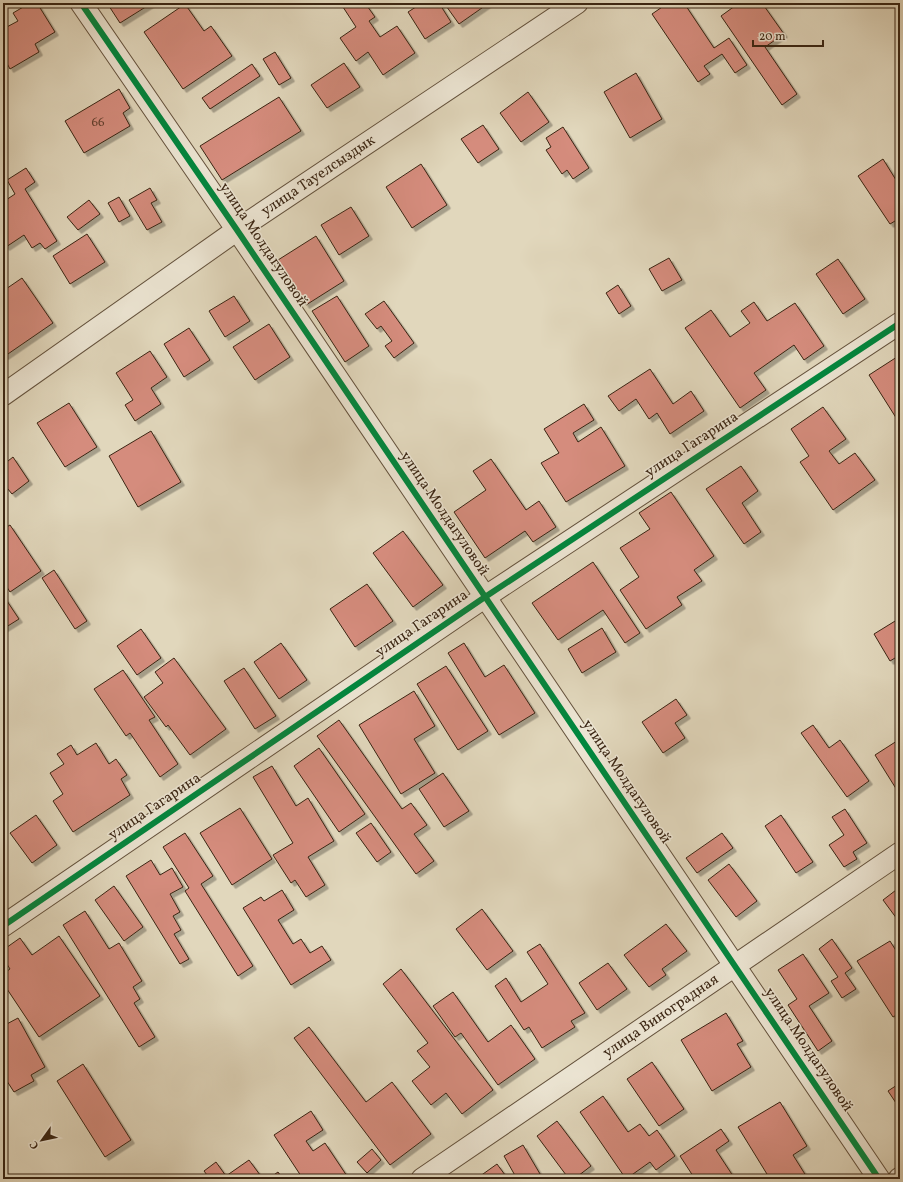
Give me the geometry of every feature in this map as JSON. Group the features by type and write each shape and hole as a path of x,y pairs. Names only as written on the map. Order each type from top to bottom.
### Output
{"street":[{"name":"улица Молдагуловой","path":"81,3 237,230 879,1179"},
{"name":"улица Тауелсыздык","path":"3,395 237,230 577,3"},
{"name":"улица Гагарина","path":"3,926 485,597 900,323"},
{"name":"улица Виноградная","path":"422,1179 900,853"}],"building":[{"path":"30,3 37,3 55,32 35,44 39,52 10,69 3,56 3,51 7,48 3,41 3,29 18,21 13,13"},
{"path":"107,3 152,3 120,23"},
{"path":"348,3 365,3 375,17 369,21 380,37 397,26 415,53 383,75 368,52 356,61 340,38 356,27 343,7"},
{"path":"422,3 439,3 451,22 425,39 408,12"},
{"path":"444,3 489,3 459,24"},
{"path":"668,3 684,3 714,48 729,38 747,65 735,73 722,54 704,66 710,74 698,82 652,14"},
{"path":"739,3 762,3 784,34 765,47 797,94 782,105 721,16"},
{"path":"185,4 204,31 211,26 232,56 183,89 144,32"},
{"path":"275,52 291,78 279,85 263,59"},
{"path":"344,63 360,87 327,108 311,85"},
{"path":"252,64 260,76 210,109 202,98"},
{"path":"636,73 662,119 630,138 604,92"},
{"path":"119,89 130,108 123,113 130,126 84,153 65,121"},
{"path":"528,92 549,122 521,142 500,113"},
{"path":"279,97 301,131 222,180 200,146"},
{"path":"483,125 499,149 478,163 461,139"},
{"path":"563,127 589,168 573,179 567,170 562,174 546,150 551,147 546,138"},
{"path":"883,159 896,180 900,177 900,218 890,224 858,176"},
{"path":"421,164 447,205 412,228 386,187"},
{"path":"26,168 35,182 25,189 57,241 45,249 40,243 32,248 24,235 6,247 3,241 3,219 5,217 3,214 3,202 15,194 7,180"},
{"path":"150,188 157,200 151,203 162,222 147,230 129,200"},
{"path":"119,197 130,216 119,222 108,203"},
{"path":"89,200 100,214 78,230 67,217"},
{"path":"351,207 369,236 339,255 321,225"},
{"path":"87,234 105,262 70,284 53,256"},
{"path":"316,236 344,281 306,305 278,260"},
{"path":"669,258 682,280 662,291 649,269"},
{"path":"838,259 865,299 843,314 816,274"},
{"path":"22,278 53,323 5,356 3,354 3,337 5,336 3,333 3,291"},
{"path":"618,285 631,306 619,314 606,293"},
{"path":"234,296 250,321 225,337 209,311"},
{"path":"337,296 369,346 345,362 312,311"},
{"path":"384,301 414,343 394,358 385,346 392,341 381,326 377,329 365,314"},
{"path":"754,302 767,321 795,303 824,346 804,360 794,345 754,373 766,390 740,408 685,328 711,310 730,337 750,323 741,311"},
{"path":"269,324 290,357 255,380 233,347"},
{"path":"189,328 210,360 184,377 164,344"},
{"path":"150,351 167,377 151,388 161,404 135,421 125,405 133,400 116,373"},
{"path":"900,355 900,424 869,375"},
{"path":"650,369 673,404 691,391 704,411 670,434 657,413 649,419 636,399 619,411 608,396"},
{"path":"69,403 97,447 65,467 37,423"},
{"path":"584,404 594,420 573,433 578,442 601,427 625,466 566,502 541,463 559,453 544,429"},
{"path":"823,407 846,439 829,451 839,464 855,453 875,480 833,510 800,462 809,456 791,429"},
{"path":"151,431 181,482 138,507 109,456"},
{"path":"13,457 29,481 12,494 3,483 3,465"},
{"path":"491,459 526,510 539,501 556,527 533,542 525,531 485,558 454,512 486,490 473,471"},
{"path":"741,466 758,491 742,503 761,532 744,544 706,489"},
{"path":"671,492 714,556 694,570 702,581 677,597 682,605 646,629 620,590 639,577 620,548 650,529 639,513"},
{"path":"10,525 41,571 10,592 3,581 3,529"},
{"path":"403,531 443,585 413,607 373,553"},
{"path":"593,562 640,633 625,643 603,610 558,640 532,603"},
{"path":"54,570 87,621 75,629 42,578"},
{"path":"367,584 393,621 355,647 330,609"},
{"path":"3,595 19,619 3,629"},
{"path":"900,618 900,655 890,661 874,634"},
{"path":"602,628 616,652 582,673 568,649"},
{"path":"141,629 161,658 137,675 117,646"},
{"path":"281,643 307,680 279,699 254,662"},
{"path":"464,643 485,677 504,665 535,713 499,735 448,653"},
{"path":"174,658 226,729 190,755 168,725 166,727 144,697 163,683 155,672"},
{"path":"446,666 488,731 458,750 417,684"},
{"path":"244,668 276,716 255,729 224,681"},
{"path":"123,670 155,717 149,720 178,764 160,777 130,733 126,736 94,689"},
{"path":"414,691 435,726 414,739 435,773 401,794 359,725"},
{"path":"676,699 687,715 675,723 685,738 663,753 642,722"},
{"path":"339,720 402,809 411,803 427,825 414,834 434,861 416,874 317,736"},
{"path":"813,725 829,748 840,740 869,781 847,797 801,733"},
{"path":"900,739 900,795 875,755"},
{"path":"96,743 109,764 116,759 127,775 121,779 130,795 73,832 53,801 63,794 50,773 64,764 57,754 71,745 77,755"},
{"path":"319,748 365,814 339,832 294,766"},
{"path":"272,766 296,806 308,798 334,841 308,857 325,885 306,897 295,880 291,883 273,855 293,843 253,777"},
{"path":"443,773 469,811 444,827 419,789"},
{"path":"240,808 272,859 232,885 200,833"},
{"path":"845,809 867,843 853,852 857,859 844,867 829,845 844,835 832,817"},
{"path":"36,815 57,845 32,863 10,833"},
{"path":"781,815 813,862 796,873 765,826"},
{"path":"371,823 391,852 377,862 356,833"},
{"path":"185,833 213,876 201,884 253,966 238,976 185,891 189,888 163,847"},
{"path":"722,833 733,848 697,873 686,858"},
{"path":"151,860 160,875 172,868 183,887 170,894 180,912 173,916 181,930 174,934 189,959 180,964 126,876"},
{"path":"729,864 757,901 736,917 708,880"},
{"path":"114,886 143,927 124,941 95,900"},
{"path":"900,887 900,923 883,900"},
{"path":"282,890 294,910 278,920 293,944 301,939 310,953 322,946 331,960 291,985 243,908 261,897 264,901"},
{"path":"482,909 513,951 487,970 456,929"},
{"path":"85,911 109,949 119,943 142,981 133,987 140,999 134,1003 155,1037 139,1047 63,925"},
{"path":"666,924 687,951 662,969 666,975 649,987 624,955"},
{"path":"59,936 100,996 39,1037 3,983 3,974 10,969 3,958 3,950 20,938 32,955"},
{"path":"832,939 852,968 845,973 856,989 842,998 831,981 838,977 819,949"},
{"path":"890,941 900,957 900,1013 893,1017 857,961"},
{"path":"540,944 585,1013 571,1021 575,1027 542,1048 529,1027 524,1030 495,986 506,978 521,1002 548,984 527,952"},
{"path":"803,954 829,993 809,1006 832,1041 818,1051 788,1005 797,999 778,970"},
{"path":"608,963 627,989 597,1010 579,983"},
{"path":"401,969 493,1090 462,1114 446,1093 431,1105 412,1081 430,1067 417,1051 428,1043 383,984"},
{"path":"453,992 488,1042 511,1025 535,1059 498,1085 461,1033 455,1037 433,1006"},
{"path":"726,1013 743,1041 737,1044 751,1067 712,1091 681,1040"},
{"path":"18,1018 45,1067 31,1075 34,1081 14,1092 3,1075 3,1026"},
{"path":"309,1027 366,1102 392,1082 431,1134 390,1165 294,1038"},
{"path":"652,1062 684,1109 659,1126 627,1079"},
{"path":"83,1064 131,1140 105,1157 57,1081"},
{"path":"900,1083 900,1109 888,1091"},
{"path":"603,1096 628,1132 640,1124 649,1136 657,1130 675,1156 656,1170 650,1162 626,1179 580,1112"},
{"path":"780,1102 807,1146 793,1155 808,1179 770,1179 738,1127"},
{"path":"311,1111 323,1130 306,1141 313,1151 325,1143 349,1179 303,1179 274,1135"},
{"path":"557,1121 591,1166 574,1179 569,1179 537,1136"},
{"path":"721,1129 729,1141 716,1150 735,1179 695,1179 680,1156"},
{"path":"523,1145 543,1179 517,1179 504,1156"},
{"path":"372,1149 381,1160 367,1173 357,1162"},
{"path":"249,1160 263,1179 210,1179 204,1171 216,1162 226,1176"},
{"path":"497,1164 508,1179 476,1179"},
{"path":"278,1172 283,1179 268,1179"}],"cycle path":[{"path":"81,3 237,230 879,1179"},
{"path":"3,926 485,597 900,323"}]}
